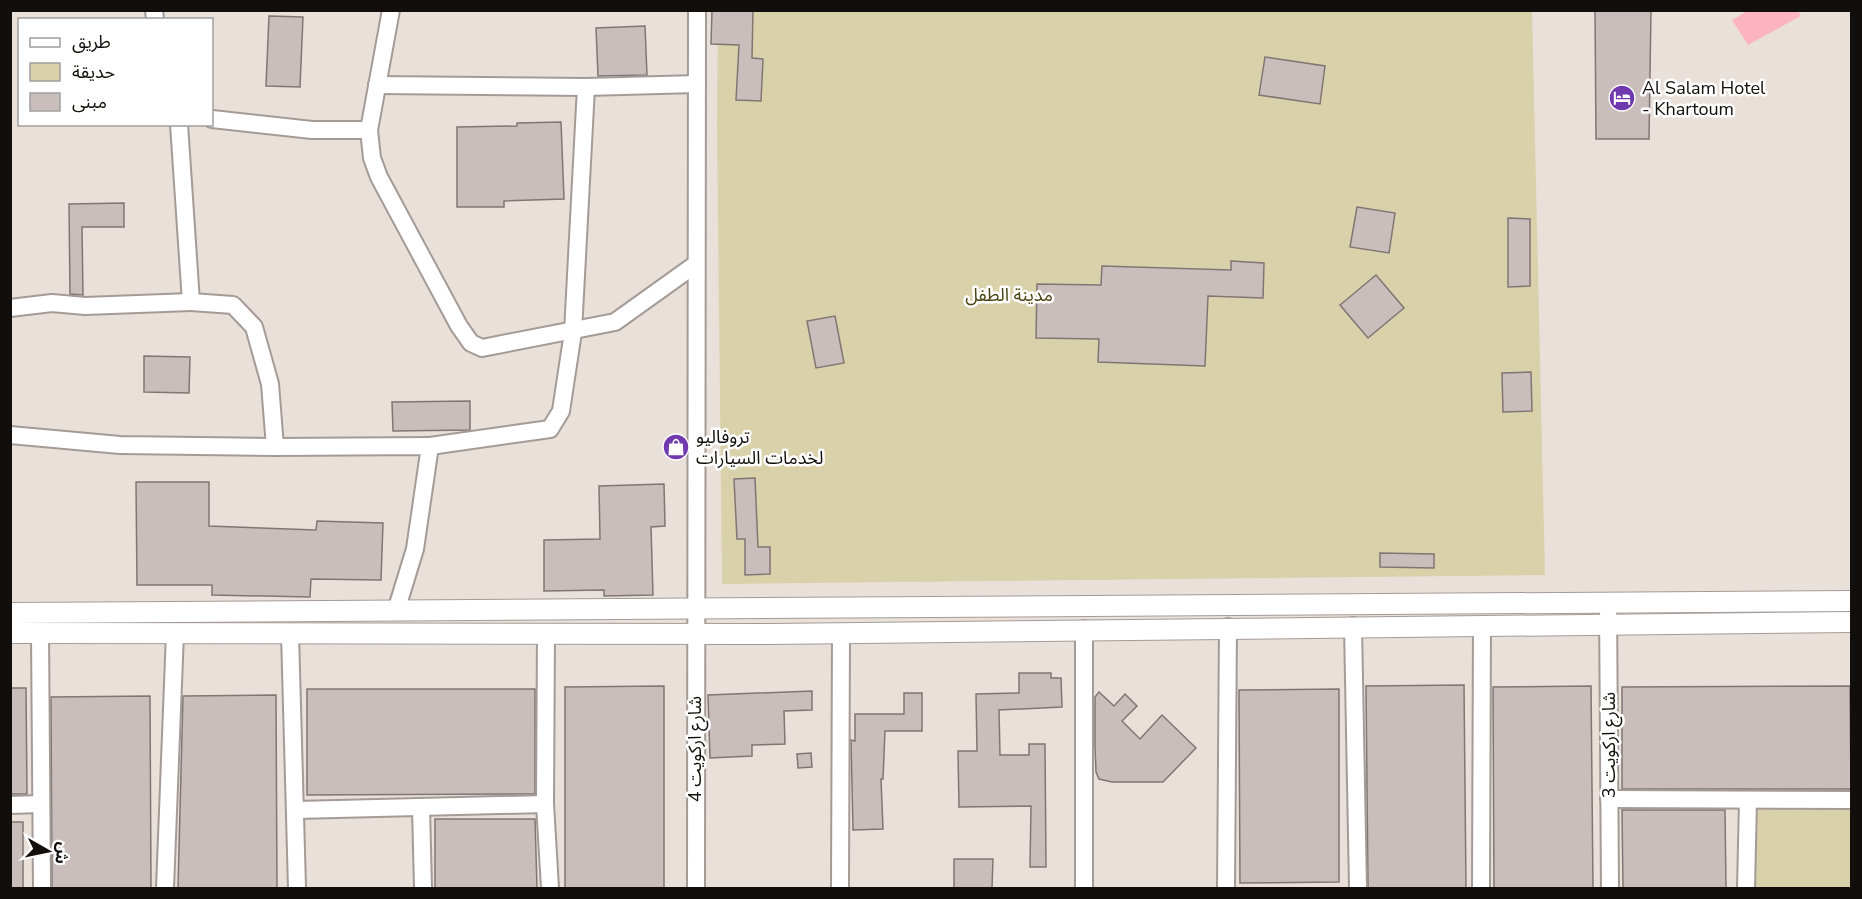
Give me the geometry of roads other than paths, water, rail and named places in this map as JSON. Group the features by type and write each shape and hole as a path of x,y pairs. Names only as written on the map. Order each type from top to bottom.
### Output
{"street":[{"path":"391,10 369,130 372,158 379,177 459,326 471,343 482,348 615,322 696,264"},
{"name":"شارع اركويت 4","path":"696,888 697,10"},
{"path":"377,86 586,87 697,84"},
{"path":"10,435 120,445 430,446 550,429 561,411 573,332 586,87"},
{"path":"213,119 312,130 369,130"},
{"path":"179,126 191,302"},
{"path":"10,308 52,303 85,306 191,302 233,305 254,327 270,384 275,447"},
{"path":"396,612 415,549 430,446"},
{"path":"10,613 1851,601"},
{"name":"شارع اركويت 3","path":"1608,602 1610,888"},
{"path":"10,633 695,634 1851,622"},
{"path":"1481,888 1482,625"},
{"path":"1353,626 1358,888"},
{"path":"1226,888 1228,627"},
{"path":"1084,629 1084,888"},
{"path":"40,633 42,888"},
{"path":"165,888 175,633"},
{"path":"290,633 297,888"},
{"path":"546,633 545,804 550,888"},
{"path":"840,888 842,633"},
{"path":"1609,799 1851,800"},
{"path":"1746,888 1748,800"},
{"path":"10,805 41,804"},
{"path":"296,810 545,804"},
{"path":"421,808 423,888"}],"place":[{"name":"Al Salam Hotel - Khartoum","path":"1622,98"},
{"name":"تروفاليو لخدمات السيارات","path":"676,447"}],"park label":[{"name":"مدينة الطفل","path":"1009,295"}]}
